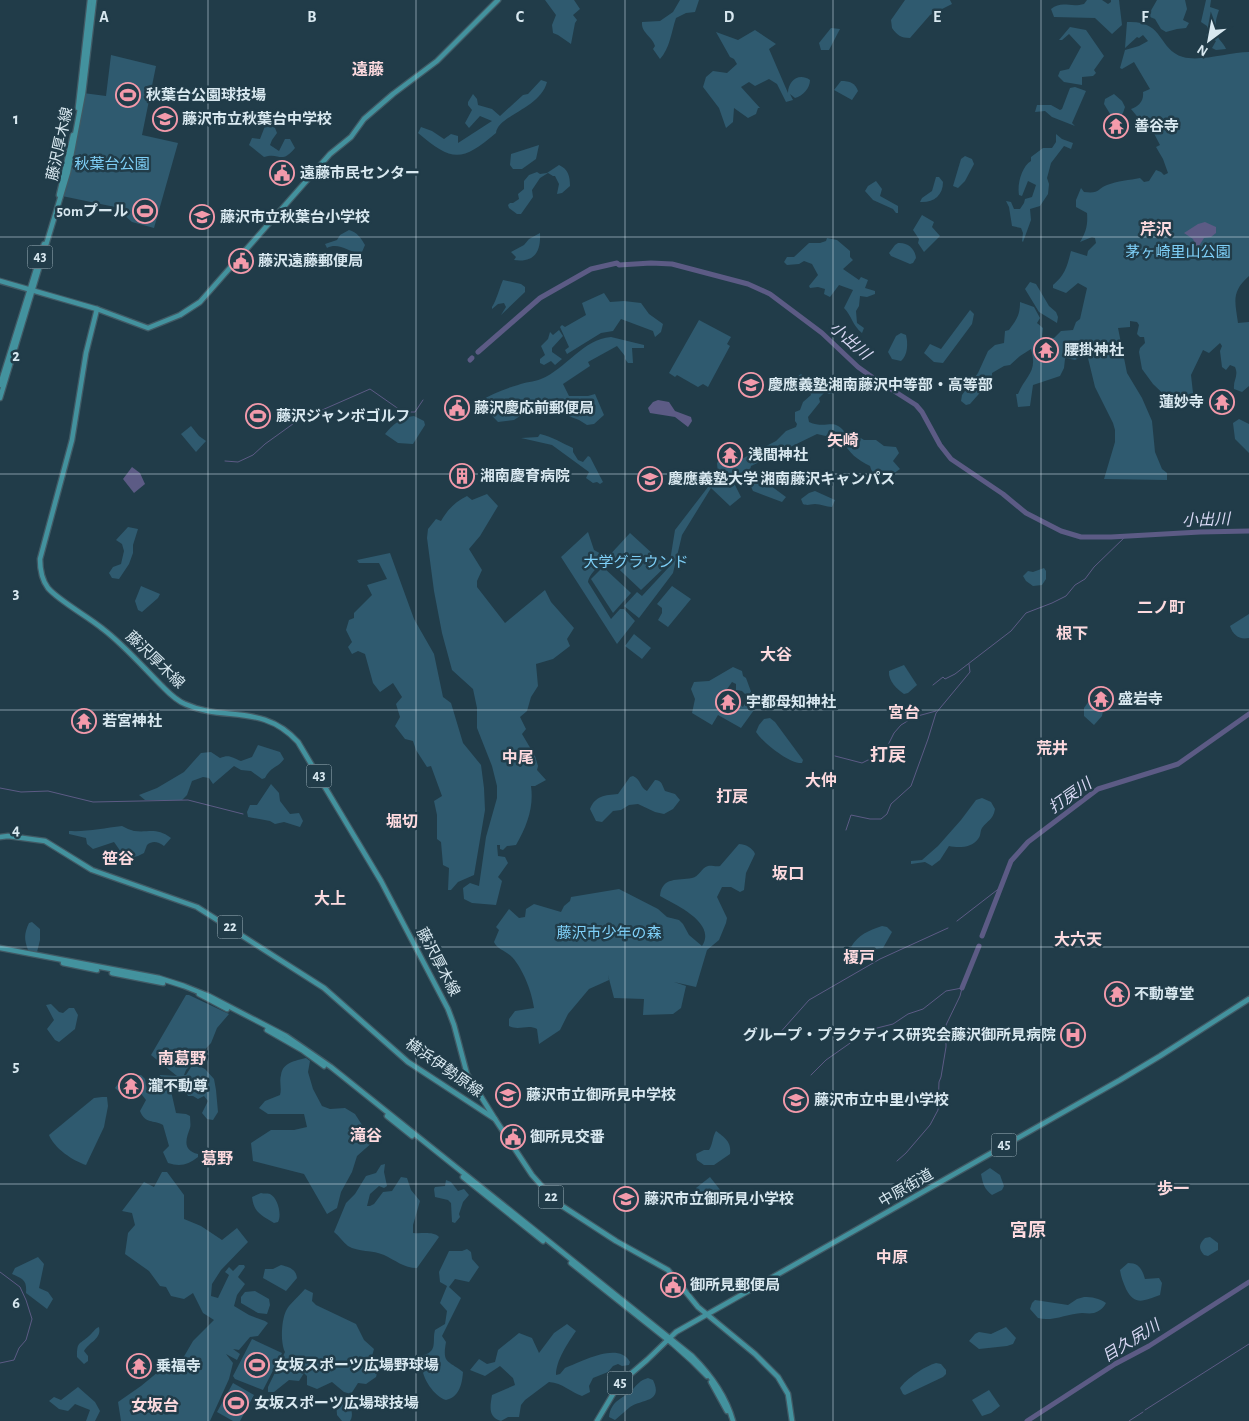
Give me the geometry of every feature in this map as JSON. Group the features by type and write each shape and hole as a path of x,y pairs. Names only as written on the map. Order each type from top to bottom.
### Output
{"main road":[{"name":"藤沢厚木線","path":"0,386 62,196 74,148 83,93 92,0"},
{"path":"97,309 148,328 180,316 200,302 330,154 351,137 364,119 438,60 498,0"},
{"path":"0,281 32,290"},
{"name":"藤沢厚木線","path":"0,398 32,290"},
{"name":"43","path":"32,290 97,309"},
{"name":"藤沢厚木線","path":"97,309 86,353 72,440 40,559 45,583 57,595 107,631 180,702 196,708 262,718 278,725 298,742 390,898 448,1009 471,1082 495,1119"},
{"name":"横浜伊勢原線","path":"0,837 45,841 92,870 203,910 321,986 408,1062 495,1119 532,1175 556,1202 611,1238 665,1267 675,1277 694,1303 755,1354 778,1377 788,1394 792,1421"},
{"name":"22","path":"0,950 162,982 183,988 207,998 283,1039 337,1076 668,1339 692,1356 709,1374 726,1401 732,1421"},
{"name":"中原街道","path":"597,1421 619,1384 668,1339 707,1314 881,1217 1128,1075 1249,999"}],"green space":[{"path":"545,0 574,0 580,9 573,15 577,20 571,44 553,33 552,25 556,15"},
{"path":"680,0 699,0 695,12 686,13 676,18 668,45 660,59 653,49 654,43 643,29 642,22 660,21 673,12"},
{"path":"905,0 950,0 952,4 930,15 910,38 907,38 896,33 892,28 891,20"},
{"path":"1087,0 1102,0 1108,4 1111,0 1119,0 1122,25 1112,34 1095,18 1054,17 1051,9 1055,6 1079,5 1084,4"},
{"path":"1157,0 1185,0 1187,9 1183,20 1189,23 1186,28 1166,32 1161,29 1155,19 1150,17 1149,14"},
{"path":"1206,0 1211,0 1210,7 1219,10 1216,31 1226,49 1216,50 1212,48 1216,41 1209,37 1208,39 1206,35 1209,31 1207,26 1201,22"},
{"name":"茅ヶ崎里山公園","path":"1127,22 1139,23 1155,30 1169,48 1183,57 1207,58 1249,52 1249,276 1239,287 1235,303 1238,323 1249,322 1249,386 1242,392 1234,389 1236,370 1235,367 1230,365 1226,370 1222,367 1220,351 1222,346 1220,343 1209,353 1203,350 1191,375 1193,393 1184,397 1175,405 1153,384 1142,369 1139,352 1145,343 1144,337 1140,337 1137,334 1139,325 1137,322 1130,321 1130,327 1118,328 1127,373 1142,398 1152,421 1155,452 1162,469 1167,473 1167,480 1104,479 1115,442 1115,430 1095,387 1087,354 1075,360 1066,358 1060,376 1033,385 1030,406 1018,407 1016,394 1018,394 1032,368 1033,357 1031,349 1010,365 1004,366 992,373 992,379 970,404 966,405 961,401 962,395 978,373 988,351 995,345 1004,343 1005,331 1009,330 1019,314 1020,302 1034,307 1040,318 1037,323 1043,328 1042,337 1054,338 1061,331 1073,330 1076,322 1080,319 1087,288 1078,283 1066,293 1053,288 1053,285 1065,270 1071,251 1087,256 1088,251 1096,243 1095,238 1092,237 1080,242 1085,232 1087,221 1087,213 1076,207 1076,200 1081,188 1084,192 1093,192 1107,185 1119,182 1140,178 1144,182 1149,181 1156,170 1164,175 1168,173 1156,147 1160,145 1146,118 1141,121 1131,109 1140,103 1143,98 1143,92 1150,89 1134,62 1122,69 1120,68 1125,50 1148,41 1143,35 1139,38 1137,37 1125,48"},
{"path":"1070,27 1086,30 1104,56 1094,70 1096,73 1093,76 1082,77 1082,85 1064,82 1058,76 1060,71 1069,69 1081,47 1069,34 1062,40 1059,40"},
{"path":"831,28 840,29 829,50 821,50 819,43"},
{"path":"755,30 776,44 769,49 788,93 788,89 794,79 806,78 810,80 810,83 803,94 795,98 790,94 793,100 786,102 777,84 769,79 755,86 749,82 741,87 760,108 758,108 756,114 748,118 734,108 733,122 726,128 719,108 703,87 706,77 713,71 727,73 737,64 730,57 716,32 738,40"},
{"name":"秋葉台公園","path":"111,55 156,66 142,135 178,143 154,228 132,222 115,207 62,196 83,93 106,96"},
{"path":"541,80 547,82 543,91 536,99 504,121 498,127 496,133 484,143 465,153 457,155 449,153 430,143 418,133 421,127 432,131 444,139 451,134 458,136 458,143 492,121 480,116 469,128 465,123 472,110 468,102 473,94 477,99 478,105 492,109 500,116 523,95 528,94"},
{"path":"841,81 852,83 857,88 858,91 852,100 834,90"},
{"path":"1075,87 1086,91 1072,123 1075,126 1052,117 1045,111 1035,112 1037,105 1051,105 1060,110 1062,109 1070,88"},
{"path":"1114,94 1122,101 1125,107 1123,113 1115,122 1104,104 1105,99"},
{"path":"267,121 275,128 277,133 270,145 279,151 285,139 290,139 295,148 286,156 264,157 249,145 252,138 260,139"},
{"path":"1056,134 1062,139 1073,143 1071,149 1064,146 1051,163 1047,178 1049,184 1048,194 1040,206 1030,209 1031,220 1023,242 1021,228 1012,226 1009,207 1006,201 1011,202 1014,209 1020,209 1025,199 1032,197 1036,185 1028,181 1022,196 1019,195 1021,176 1025,167 1031,161 1031,157 1043,148 1052,148 1056,142"},
{"path":"539,145 536,159 522,169 513,169 510,165 511,154"},
{"path":"965,156 972,159 974,164 965,181 958,188 953,186 961,159"},
{"path":"559,165 568,173 570,179 570,186 562,193 557,194 559,184 555,176 548,173 540,178 532,190 533,197 521,214 517,214 509,208 508,205 510,203 519,199 518,194 524,189 524,181 529,175 537,172 540,174 547,173"},
{"path":"936,177 939,177 943,182 939,195 933,200 920,202 922,198 932,191"},
{"path":"876,181 882,189 880,196 898,206 898,213 873,200 865,191 868,186"},
{"path":"922,215 934,222 932,227 940,236 924,252 913,230"},
{"path":"349,230 357,234 365,245 362,252 354,252 336,246 327,248 325,244 337,240 340,235"},
{"path":"540,233 539,246 535,255 527,260 514,260 516,257 511,252"},
{"path":"827,238 837,240 850,251 850,257 853,260 843,269 859,280 861,277 868,280 865,288 875,291 875,294 867,297 860,296 859,306 856,311 857,323 864,328 862,333 844,308 853,290 839,285 830,297 824,294 825,289 818,287 810,288 809,286 818,275 812,264 804,261 799,264 787,265 784,262 787,257 794,257 809,243 820,243 826,241"},
{"path":"898,243 910,246 916,258 913,263 910,264 891,256 889,253"},
{"path":"503,280 521,284 525,287 525,292 501,315 506,307 504,303 498,304 492,309 492,307"},
{"path":"1030,282 1036,284 1049,306 1056,312 1058,317 1057,323 1039,312 1025,289"},
{"path":"604,293 610,302 641,303 649,314 663,324 661,332 655,337 653,331 621,319 613,331 601,333 567,354 565,350 569,347 560,327 562,325 565,327 586,315 582,303"},
{"path":"970,310 974,314 972,324 943,363 934,362 924,353 930,344 941,349"},
{"path":"699,320 731,337 727,344 730,346 708,387 703,384 698,387 677,375 675,377 669,373"},
{"path":"559,330 563,336 552,348 552,352 562,359 555,365 551,361 544,365 540,363 540,359 545,355 541,346 548,339 550,332 553,335"},
{"path":"901,333 906,335 907,345 905,356 901,361 892,359 888,352 896,336"},
{"path":"611,337 644,345 644,348 632,348 633,363 628,363 617,346 588,362 590,366 563,384 569,396 595,394 604,415 594,424 587,425 545,407 543,401 534,401 528,412 514,420 498,422 479,402 503,390 541,379 592,343"},
{"path":"801,374 808,381 814,382 820,389 825,386 833,393 825,392 819,398 820,402 808,417 809,422 822,425 836,425 845,432 850,440 859,437 864,440 876,440 884,446 896,447 899,453 893,461 900,469 887,476 879,477 872,472 870,466 851,452 843,440 817,434 751,466 750,470 755,477 769,478 771,486 786,497 782,502 753,491 747,478 734,483 741,497 730,506 711,488 682,535 673,573 639,618 624,606 637,592 642,596 669,567 675,530 718,474 717,463 722,457 736,462 776,441 786,431 796,427 795,412 800,410 803,402 811,395 809,388 795,385 793,380"},
{"path":"414,416 424,421 425,425 413,444 398,443 385,434 398,422"},
{"path":"1239,419 1249,424 1249,453 1235,439 1233,423"},
{"path":"191,426 206,441 196,452 181,434"},
{"path":"540,434 573,448 573,452 578,460 583,462 588,456 590,457 603,482 600,484 597,482 593,483 586,478 589,472 552,445 521,438 538,437"},
{"path":"815,491 835,500 832,507 803,504 801,499"},
{"path":"487,494 498,506 480,536 469,549 482,570 477,581 477,587 505,623 545,590 551,602 574,628 567,639 570,646 553,659 536,664 538,686 531,697 527,711 520,717 526,729 522,734 535,756 538,766 537,770 546,780 531,786 532,794 529,816 516,845 507,846 503,850 500,849 500,845 497,845 498,856 505,857 508,863 498,877 502,881 496,905 472,903 464,899 463,888 470,883 479,886 486,837 497,798 497,786 492,766 477,728 477,708 473,689 452,670 442,633 434,591 427,538 428,529 436,519 441,521 449,509 459,501 467,496 472,500"},
{"path":"128,527 138,529 133,545 133,553 129,564 119,579 112,578 109,573 113,567 121,564 124,551 122,544 116,540"},
{"path":"588,532 594,550 603,555 601,563 588,582 611,619 620,609 624,609 635,621 617,644 561,557"},
{"name":"大学グラウンド","path":"630,533 666,566 641,590 607,558"},
{"path":"390,553 414,619 434,654 443,697 451,703 463,743 481,765 485,810 474,875 458,882 451,890 448,890 449,868 443,865 441,842 437,839 437,815 434,801 442,796 431,766 427,767 416,750 413,741 405,739 395,726 400,717 396,704 402,697 393,683 380,692 373,683 365,654 358,651 352,654 348,647 352,642 346,630 349,620 354,618 354,613 372,595 367,585 387,579 379,563 359,563 357,560"},
{"path":"603,567 631,593 613,613 591,579"},
{"path":"1044,568 1046,579 1042,585 1033,586 1023,576 1028,571 1033,572"},
{"path":"141,586 160,594 142,612 138,610 135,601"},
{"path":"672,586 691,599 668,627 658,620 662,613 662,608 657,604"},
{"path":"1249,614 1249,638 1239,637 1230,626"},
{"path":"634,634 651,648 642,659 625,646"},
{"path":"904,665 917,685 904,694 891,681 889,671"},
{"path":"733,667 742,671 753,697 750,699 742,691 736,690 736,684 732,682 725,692 729,695 723,699 723,705 729,708 733,706 734,702 737,702 743,707 746,701 756,704 754,710 741,728 718,715 712,725 692,713 695,699 691,689 694,682 709,681"},
{"path":"1089,701 1096,704 1103,711 1102,716 1094,725 1084,716 1084,708"},
{"path":"770,718 803,760 802,763 791,760 773,749 756,732 764,719"},
{"path":"258,745 280,752 284,759 265,778 262,779 251,771 241,770 234,766 213,784 209,778 203,777 192,781 187,795 182,800 145,800 139,795 157,788 184,772 201,753 211,752 220,758 229,756 241,761 252,757"},
{"path":"633,776 638,779 647,791 655,780 659,781 662,783 665,791 675,794 680,800 673,809 664,814 638,804 613,811 602,822 596,821 590,809 595,801 605,796 618,794 630,777"},
{"path":"271,784 279,793 280,801 290,814 299,813 303,821 300,827 284,822 275,824 270,821 248,817 247,812 250,805 257,805"},
{"path":"982,798 991,802 995,809 975,842 965,847 949,846 940,860 932,866 925,862 911,864 911,861 922,860 938,846 976,800"},
{"path":"122,826 134,831 157,831 171,838 164,846 151,842 147,845 144,853 126,859 114,842 93,849 87,844 86,838 69,834 69,831"},
{"name":"藤沢市少年の森","path":"739,844 748,847 755,854 746,873 744,890 740,892 731,887 722,887 717,897 727,918 726,923 719,940 707,950 696,987 674,982 686,986 681,1008 673,1014 643,1015 644,999 614,998 608,975 609,980 589,989 568,1014 560,1030 539,1044 537,1029 509,1026 509,1019 515,1011 534,1008 529,988 520,968 512,957 494,942 499,930 496,927 509,909 519,918 525,917 526,909 534,904 561,912 571,897 619,889 658,909 667,917 679,920 689,935 702,946 705,938 700,922 660,896 661,890 667,882 694,877 708,866 720,866"},
{"path":"32,922 40,929 37,952 28,950 26,943 26,930 29,923"},
{"path":"882,926 887,927 892,932 883,948 857,951 851,947 864,934"},
{"path":"186,995 229,1014 217,1028 211,1043 186,1070 184,1075 186,1075 191,1067 199,1066 205,1069 214,1079 218,1112 213,1120 207,1119 202,1113 208,1101 204,1096 198,1099 188,1096 183,1086 171,1091 176,1113 190,1116 187,1147 198,1154 198,1157 191,1162 176,1165 168,1163 163,1152 169,1146 163,1125 147,1120 140,1111 146,1100 139,1091 129,1100 127,1094 124,1096 115,1088 123,1077 128,1081 132,1076 141,1075 145,1079 147,1090 154,1086 160,1075 177,1076 151,1055"},
{"path":"51,1004 59,1012 63,1013 69,1008 74,1008 78,1015 75,1029 59,1042 55,1040 47,1029 54,1020 46,1005"},
{"path":"306,1058 310,1061 308,1072 313,1089 322,1106 330,1109 345,1108 355,1114 364,1128 375,1131 374,1141 357,1156 352,1172 341,1192 337,1208 327,1214 304,1174 253,1161 251,1143 271,1130 294,1130 307,1127 304,1114 268,1114 259,1108 265,1101 280,1095 280,1078 284,1067"},
{"path":"107,1097 108,1106 104,1127 86,1165 64,1153 55,1145 49,1135 94,1098"},
{"path":"716,1131 729,1143 730,1154 714,1165 704,1165 697,1160 696,1154 709,1150"},
{"path":"385,1164 384,1172 387,1186 384,1188 379,1186 370,1194 367,1206 374,1204 383,1192 392,1191 401,1177 407,1178 411,1190 420,1201 413,1225 413,1233 431,1233 439,1237 417,1268 404,1265 380,1253 352,1248 334,1232 346,1203 355,1194 366,1176 376,1173 381,1165"},
{"path":"990,1168 1000,1175 1004,1186 1002,1190 992,1195 984,1186 981,1174"},
{"path":"162,1172 167,1172 184,1195 184,1219 201,1226 222,1240 237,1228 248,1242 221,1270 212,1284 211,1296 218,1298 229,1275 225,1272 229,1267 233,1271 239,1265 244,1265 245,1267 238,1277 245,1284 237,1295 234,1306 268,1323 258,1336 250,1337 239,1350 233,1349 240,1354 237,1360 226,1354 233,1363 229,1379 210,1421 121,1421 118,1402 164,1367 179,1365 193,1341 214,1320 203,1313 193,1293 184,1299 171,1296 166,1287 160,1286 149,1271 125,1254 128,1233 135,1225 132,1213 122,1211 144,1182 154,1187"},
{"path":"710,1177 725,1197 704,1198 696,1188"},
{"path":"446,1180 451,1182 458,1191 464,1189 469,1195 463,1202 459,1214 460,1217 455,1223 452,1222 451,1203 448,1200 435,1197 435,1187 445,1186"},
{"path":"261,1193 270,1194 275,1199 279,1211 278,1222 274,1223 254,1207 252,1197"},
{"path":"1210,1237 1218,1243 1218,1250 1208,1256 1204,1255 1200,1246 1205,1238"},
{"path":"467,1249 471,1252 472,1259 479,1267 469,1282 455,1279 449,1287 461,1298 442,1336 446,1342 445,1354 447,1361 463,1372 459,1390 454,1396 446,1400 435,1393 426,1381 423,1374 422,1361 424,1355 433,1348 435,1330 445,1324 447,1311 440,1303 447,1286 440,1282 439,1272 449,1251"},
{"path":"38,1257 44,1264 39,1288 48,1292 53,1299 47,1309 26,1293 24,1280 12,1274 15,1268"},
{"path":"1128,1263 1140,1267 1145,1279 1159,1278 1162,1283 1160,1295 1141,1301 1129,1295 1122,1280 1120,1270"},
{"path":"281,1265 294,1270 297,1278 286,1291 263,1278 265,1269 273,1269"},
{"path":"305,1289 313,1293 312,1301 316,1305 356,1324 364,1340 374,1349 370,1363 378,1370 376,1377 366,1384 358,1383 351,1394 344,1392 332,1382 317,1389 307,1385 307,1376 304,1373 299,1381 289,1380 274,1392 268,1392 268,1387 285,1352 282,1335 286,1310"},
{"path":"255,1291 269,1299 270,1305 267,1314 258,1313 241,1303 241,1297 245,1292"},
{"path":"1084,1297 1095,1298 1106,1303 1101,1310 1094,1313 1082,1313 1048,1319 1038,1318 1030,1309 1035,1300 1068,1305"},
{"path":"567,1324 576,1331 560,1358 556,1375 560,1374 565,1368 609,1353 617,1353 624,1356 630,1362 629,1365 622,1366 618,1364 613,1366 608,1372 593,1378 589,1386 590,1392 582,1396 558,1384 549,1382 525,1400 521,1405 519,1417 508,1417 501,1421 494,1417 491,1411 492,1395 515,1385 513,1378 500,1366 485,1376 470,1370 479,1359 487,1364 495,1362 498,1350 519,1333 532,1338 539,1353 554,1333"},
{"path":"99,1327 99,1335 84,1351 88,1356 88,1361 84,1364 77,1357 77,1348 81,1342"},
{"path":"1006,1327 1016,1338 1013,1344 979,1349 969,1341 979,1332 991,1334"},
{"name":"女坂スポーツ広場野球場","path":"252,1339 282,1353 263,1390 235,1379 233,1376"},
{"path":"936,1363 941,1364 946,1370 946,1374 943,1377 905,1395 903,1394 900,1388 907,1381 921,1370"},
{"path":"648,1378 653,1380 656,1387 656,1393 653,1397 630,1407 615,1420 609,1417 612,1407 618,1400 629,1393 641,1381"},
{"name":"女坂スポーツ広場球技場","path":"233,1383 254,1395 240,1421 233,1421 217,1412"},
{"path":"78,1387 95,1402 100,1411 95,1421 86,1421 90,1410 75,1404 68,1411 59,1409 49,1401 54,1397 61,1400"},
{"path":"989,1390 1000,1406 991,1413 982,1416 972,1400"},
{"path":"342,1398 348,1401 350,1406 352,1414 350,1421 342,1421 337,1415 336,1402"}],"shaded area":[{"path":"1205,222 1216,227 1216,233 1211,237 1204,238 1199,246 1196,246 1193,239 1184,233"},
{"path":"658,400 669,402 675,411 691,417 692,421 688,427 675,417 650,413 648,408 653,402"},
{"path":"132,467 140,473 145,484 134,493 123,479"}],"waterway":[{"name":"小出川","path":"478,352 540,298 591,269 617,263 619,265 672,264 748,284 770,294 822,333 858,367 916,405 922,412 940,445 951,459 1003,494 1026,513 1061,531 1081,537 1249,531"},
{"path":"225,461 238,462 253,455 297,421 370,389 403,412 415,412 423,400"},
{"path":"933,685 943,677 945,679 955,674 1011,631 1026,613 1066,596 1126,536"},
{"path":"846,830 851,815 881,819 887,814 891,804 911,786 936,713 970,672 969,664"},
{"path":"835,756 862,763 878,759 901,725 914,717 936,711"},
{"name":"打戻川","path":"982,936 1011,861 1028,842 1098,789 1178,764 1249,714"},
{"path":"0,788 21,792 48,791 93,802 188,800 243,814"},
{"path":"957,921 1001,887"},
{"path":"778,1035 809,1000 880,959 948,928"},
{"name":"打戻川","path":"962,988 979,946"},
{"path":"811,1075 826,1060 863,1034 873,1029 893,1024 908,1014 923,1009 946,991 962,988 946,1025 946,1047 939,1082 938,1110 930,1125 897,1161"},
{"path":"0,1272 20,1287 32,1319 26,1340 19,1348 14,1360 0,1363"},
{"name":"目久尻川","path":"1027,1421 1115,1364 1149,1346 1249,1282"},
{"path":"1145,1410 1249,1344"},
{"path":"1129,1421 1143,1412"}],"place":[{"name":"秋葉台公園球技場","path":"128,95"},
{"name":"藤沢市立秋葉台中学校","path":"165,119"},
{"name":"善谷寺","path":"1116,126"},
{"name":"遠藤市民センター","path":"282,173"},
{"name":"50mプール","path":"145,211"},
{"name":"藤沢市立秋葉台小学校","path":"202,217"},
{"name":"藤沢遠藤郵便局","path":"241,261"},
{"name":"腰掛神社","path":"1046,350"},
{"name":"慶應義塾湘南藤沢中等部・高等部","path":"751,385"},
{"name":"蓮妙寺","path":"1222,402"},
{"name":"藤沢慶応前郵便局","path":"457,408"},
{"name":"藤沢ジャンボゴルフ","path":"258,416"},
{"name":"浅間神社","path":"730,455"},
{"name":"湘南慶育病院","path":"462,476"},
{"name":"慶應義塾大学 湘南藤沢キャンパス","path":"650,479"},
{"name":"盛岩寺","path":"1101,699"},
{"name":"宇都母知神社","path":"728,702"},
{"name":"若宮神社","path":"84,721"},
{"name":"不動尊堂","path":"1117,994"},
{"name":"グループ・プラクティス研究会藤沢御所見病院","path":"1073,1035"},
{"name":"瀧不動尊","path":"131,1086"},
{"name":"藤沢市立御所見中学校","path":"508,1095"},
{"name":"藤沢市立中里小学校","path":"796,1100"},
{"name":"御所見交番","path":"513,1137"},
{"name":"藤沢市立御所見小学校","path":"626,1199"},
{"name":"御所見郵便局","path":"673,1285"},
{"name":"女坂スポーツ広場野球場","path":"257,1365"},
{"name":"乗福寺","path":"139,1366"},
{"name":"女坂スポーツ広場球技場","path":"236,1403"}],"district":[{"name":"遠藤","path":"368,70"},
{"name":"芹沢","path":"1156,230"},
{"name":"矢崎","path":"843,441"},
{"name":"二ノ町","path":"1161,608"},
{"name":"根下","path":"1072,634"},
{"name":"大谷","path":"776,655"},
{"name":"宮台","path":"904,713"},
{"name":"荒井","path":"1052,749"},
{"name":"打戻","path":"888,756"},
{"name":"中尾","path":"518,758"},
{"name":"大仲","path":"821,781"},
{"name":"打戻","path":"732,797"},
{"name":"堀切","path":"402,822"},
{"name":"笹谷","path":"118,859"},
{"name":"坂口","path":"788,874"},
{"name":"大上","path":"330,899"},
{"name":"大六天","path":"1078,940"},
{"name":"榎戸","path":"859,958"},
{"name":"南葛野","path":"182,1059"},
{"name":"滝谷","path":"366,1136"},
{"name":"葛野","path":"217,1159"},
{"name":"歩一","path":"1173,1189"},
{"name":"宮原","path":"1028,1231"},
{"name":"中原","path":"892,1258"},
{"name":"女坂台","path":"155,1406"}]}
